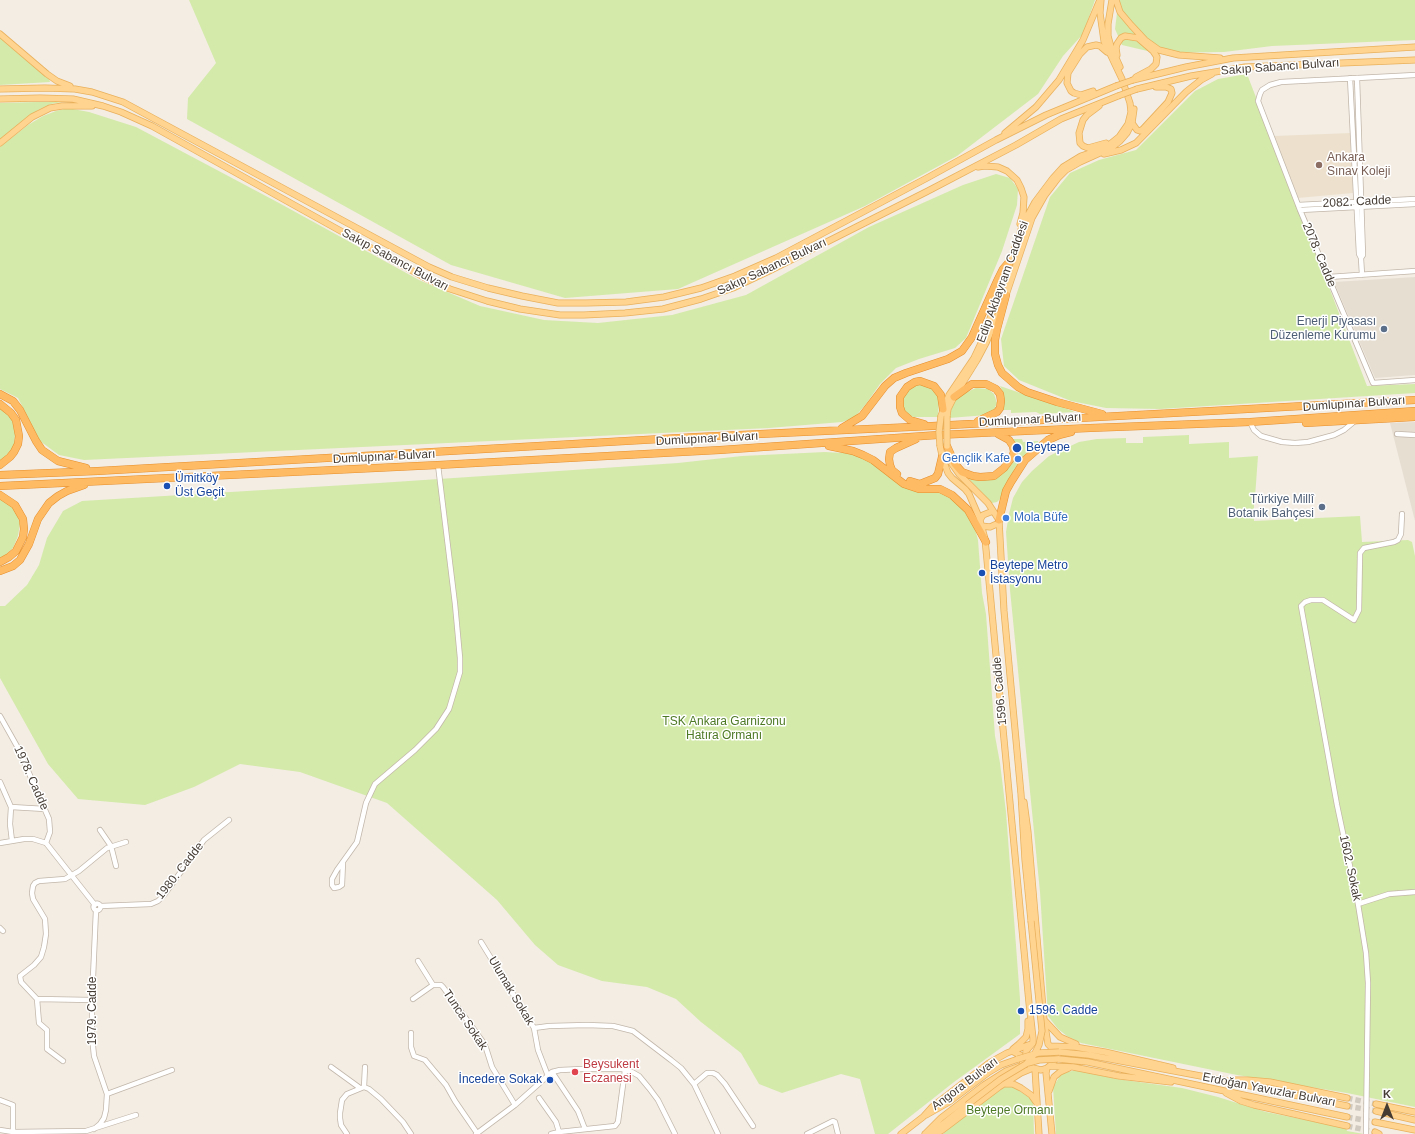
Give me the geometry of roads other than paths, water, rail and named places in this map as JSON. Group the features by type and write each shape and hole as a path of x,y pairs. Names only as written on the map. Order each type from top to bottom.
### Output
{"highway":[{"path":"838,430 849,425 862,416 885,386 894,378 948,359 958,354 966,347 1003,269 1009,262"},
{"path":"1006,295 995,340 995,354 1002,374 1018,387 1027,392 1057,402 1110,416"},
{"path":"932,426 917,422 904,416 900,407 900,397 906,387 920,381 934,386 941,395 943,414"},
{"path":"954,396 972,384 981,383 990,385 1000,394 1000,408 997,412 971,424"},
{"path":"0,394 13,401 20,410 42,450 51,457 70,465 98,471"},
{"name":"Dumlupınar Bulvarı","path":"0,475 1415,400"},
{"path":"0,404 11,412 16,420 18,436 18,444 14,452 0,465"},
{"name":"Dumlupınar Bulvarı","path":"0,486 438,465 1090,428 1250,422 1415,411"},
{"path":"1250,422 1256,424 1269,424 1415,417"},
{"path":"999,522 1002,504 1007,489 1017,471 1029,456 1045,442 1054,437 1090,428"},
{"path":"943,446 962,472 973,476 994,476 1004,468 1014,452 1013,446 1009,440 996,433"},
{"path":"921,437 901,445 890,452 889,459 892,470 908,481 920,484 924,483 935,478 938,474 942,457"},
{"path":"809,444 854,451 873,460 904,484 919,489 940,490 952,495 968,510 986,542"},
{"path":"0,572 13,566 20,560 29,544 38,519 49,503 67,491 100,482"},
{"path":"0,494 15,505 23,519 24,529 23,537 16,551 0,562"}],"main road":[{"name":"Edip Akbayram Caddesi","path":"943,414 949,395 974,358 983,339 1016,242 1031,209 1045,188 1059,172 1076,159 1100,150 1119,137 1128,124 1131,112 1130,103 1123,77 1104,42 1100,13 1100,0"},
{"path":"996,140 1036,107 1059,80 1083,40 1100,0"},
{"name":"Edip Akbayram Caddesi","path":"943,414 948,409 954,396 986,343 1006,295 1032,218 1041,201 1066,170 1116,145 1124,138 1132,123 1134,104 1108,36 1112,0"},
{"path":"1116,0 1120,12 1131,25 1159,50 1179,55 1228,59"},
{"path":"0,34 57,81 82,90"},
{"path":"1123,77 1116,52 1117,44 1121,38 1125,36 1138,38 1153,51 1157,57 1157,61 1151,69 1133,80"},
{"path":"1114,87 1081,95 1074,93 1071,91 1067,83 1068,73 1087,47 1096,45 1104,48 1123,77"},
{"name":"Sakıp Sabancı Bulvarı","path":"0,89 45,88 82,90 123,102 429,267 452,277 488,288 558,303 626,302 664,297 708,286 776,258 996,140 1046,115 1133,80 1228,59 1415,47"},
{"name":"Sakıp Sabancı Bulvarı","path":"0,98 73,99 122,112 152,126 427,279 450,289 487,301 520,309 560,315 598,315 663,309 701,299 726,290 769,271 972,168 1061,120 1107,100 1139,89 1219,71 1245,67 1415,60"},
{"path":"1088,158 1131,146 1140,140 1167,110 1186,92 1201,80 1219,71"},
{"path":"1132,123 1137,130 1140,131 1143,129 1168,102 1172,93 1171,89 1166,87 1139,89"},
{"path":"1107,100 1087,115 1083,120 1080,133 1080,143 1085,148 1092,147 1109,142 1119,137"},
{"path":"0,143 32,117 50,108 62,106 103,106"},
{"path":"972,168 986,166 998,167 1010,173 1020,184 1023,192 1024,206 1016,242"},
{"path":"943,414 943,446 950,460 955,469 997,515 999,522 990,528 982,526"},
{"name":"1596. Cadde","path":"943,446 942,457 950,476 970,494 980,520 986,542 1027,989 1034,1044"},
{"path":"980,520 983,516 993,511"},
{"name":"1596. Cadde","path":"999,522 1004,611 1041,1026 1034,1044 1026,1051 1026,1059 1030,1066 1034,1069 1039,1134"},
{"name":"1596. Cadde","path":"1021,794 1027,818 1044,1020 1054,1055 1054,1059 1046,1073 1052,1134"},
{"path":"1027,989 1029,994 1035,997 1038,996 1042,988"},
{"path":"1010,1052 1027,1034 1029,1003"},
{"path":"1044,1020 1060,1037 1085,1048"},
{"name":"Erdoğan Yavuzlar Bulvarı","path":"1034,1044 1041,1041 1050,1045 1085,1048 1150,1062 1191,1074"},
{"name":"Angora Bulvarı","path":"923,1117 932,1107 990,1063 1010,1052 1034,1044 1034,1055 1026,1064 1001,1079 937,1129 925,1134"},
{"path":"1010,1052 1020,1055 1024,1068 1021,1073"},
{"name":"Erdoğan Yavuzlar Bulvarı","path":"1018,1059 1038,1053 1059,1052 1089,1055 1222,1080 1347,1106"},
{"name":"Angora Bulvarı","path":"901,1134 923,1117 949,1102 989,1072 1000,1065 1018,1059"},
{"name":"Erdoğan Yavuzlar Bulvarı","path":"1020,1066 1039,1060 1058,1059 1081,1061 1347,1117"},
{"name":"Angora Bulvarı","path":"925,1134 941,1118 984,1085 1006,1071 1020,1066"},
{"name":"Erdoğan Yavuzlar Bulvarı","path":"1034,1069 1041,1070 1049,1067 1073,1067 1135,1078 1192,1084"},
{"path":"1048,1097 1054,1077 1060,1072 1073,1067"},
{"name":"Angora Bulvarı","path":"925,1134 941,1131 1004,1084 1021,1073 1034,1069"},
{"path":"1222,1080 1270,1082 1347,1098"},
{"path":"1004,1084 1013,1084 1021,1088 1031,1095 1037,1106"},
{"path":"1220,1090 1241,1101 1254,1105 1347,1126"},
{"path":"1376,1104 1415,1112"},
{"path":"1376,1112 1415,1120"},
{"path":"1375,1122 1415,1130"}],"street":[{"path":"1359,204 1350,78 1415,75"},
{"name":"2078. Cadde","path":"1350,78 1281,82 1266,88 1260,94 1258,101 1300,210 1373,383 1415,380"},
{"path":"1356,78 1359,254 1361,258 1362,275"},
{"name":"2082. Cadde","path":"1300,210 1415,199"},
{"name":"2082. Cadde","path":"1298,205 1415,204"},
{"path":"1329,277 1415,271"},
{"path":"1250,422 1254,430 1261,436 1277,441 1295,443 1308,442 1334,435 1344,430 1356,420"},
{"path":"1397,434 1415,435"},
{"path":"343,862 342,885 334,888 332,885 332,879 343,862 357,842 366,803 375,784 416,750 436,729 449,709 460,672 455,604 438,465"},
{"name":"1602. Sokak","path":"1366,1134 1368,968 1358,904 1337,805 1302,606 1305,602 1311,600 1323,600 1354,620 1359,610 1360,553 1364,548 1398,540 1401,534 1402,514"},
{"name":"1978. Cadde","path":"0,716 18,748 49,819 50,832 46,843"},
{"path":"0,728 5,725"},
{"path":"0,782 11,807 10,824 12,841"},
{"path":"11,807 45,809"},
{"name":"1980. Cadde","path":"95,908 100,910 101,906 151,904 158,901 204,840 229,820"},
{"path":"100,830 111,846 116,866"},
{"path":"0,843 33,839 46,843 95,908"},
{"path":"63,1061 47,1049 47,1030 39,1023 37,999 26,988 20,979 20,976 34,965 41,957 46,934 45,919 33,899 33,886 35,882 39,881 65,879 79,871 111,846 126,842"},
{"path":"1358,904 1389,894 1415,892"},
{"name":"1979. Cadde","path":"94,1129 104,1118 107,1094 94,1056 92,1036 95,908"},
{"name":"Ulumak Sokak","path":"481,942 534,1028 538,1050 548,1076"},
{"path":"418,961 434,985"},
{"name":"Tunca Sokak","path":"413,999 434,985 440,985 443,987 483,1042 492,1066 515,1105"},
{"path":"37,999 92,1000"},
{"path":"534,1028 587,1025 613,1026 633,1031 672,1060 694,1084 718,1134"},
{"path":"411,1033 411,1047 414,1056 425,1060 446,1085 477,1133 515,1105 555,1071 583,1069 625,1070 639,1076 661,1106 675,1134"},
{"path":"544,1065 555,1071 578,1111 585,1129"},
{"path":"330,1066 362,1088 369,1089 381,1099 404,1122 411,1134"},
{"path":"362,1088 365,1067"},
{"path":"107,1094 172,1070"},
{"path":"551,1134 615,1126 618,1122 625,1070"},
{"path":"694,1084 707,1074 713,1073 717,1075 725,1084 752,1126"},
{"path":"347,1134 342,1125 340,1113 342,1100 347,1094 362,1088"},
{"path":"539,1098 556,1122 559,1132"},
{"path":"0,1100 13,1105 13,1132"},
{"path":"0,1130 13,1132 86,1133 136,1115"},
{"path":"808,1134 833,1121 835,1122 838,1134"}],"tunnel":[{"path":"1347,1098 1376,1104"},
{"path":"1347,1106 1376,1111"},
{"path":"1347,1117 1375,1122"},
{"path":"1347,1126 1375,1132"}],"place":[{"name":"Ankara Sınav Koleji","path":"1319,165"},
{"name":"Enerji Piyasası Düzenleme Kurumu","path":"1384,329"},
{"name":"Beytepe","path":"1017,448"},
{"name":"Gençlik Kafe","path":"1018,459"},
{"name":"Ümitköy Üst Geçit","path":"167,486"},
{"name":"Türkiye Millî Botanik Bahçesi","path":"1322,507"},
{"name":"Mola Büfe","path":"1006,518"},
{"name":"Beytepe Metro İstasyonu","path":"982,573"},
{"name":"1596. Cadde","path":"1021,1011"},
{"name":"Beysukent Eczanesi","path":"575,1072"},
{"name":"İncedere Sokak","path":"550,1080"}],"park label":[{"name":"TSK Ankara Garnizonu Hatıra Ormanı","path":"724,729"},
{"name":"Beytepe Ormanı","path":"1010,1111"}]}
